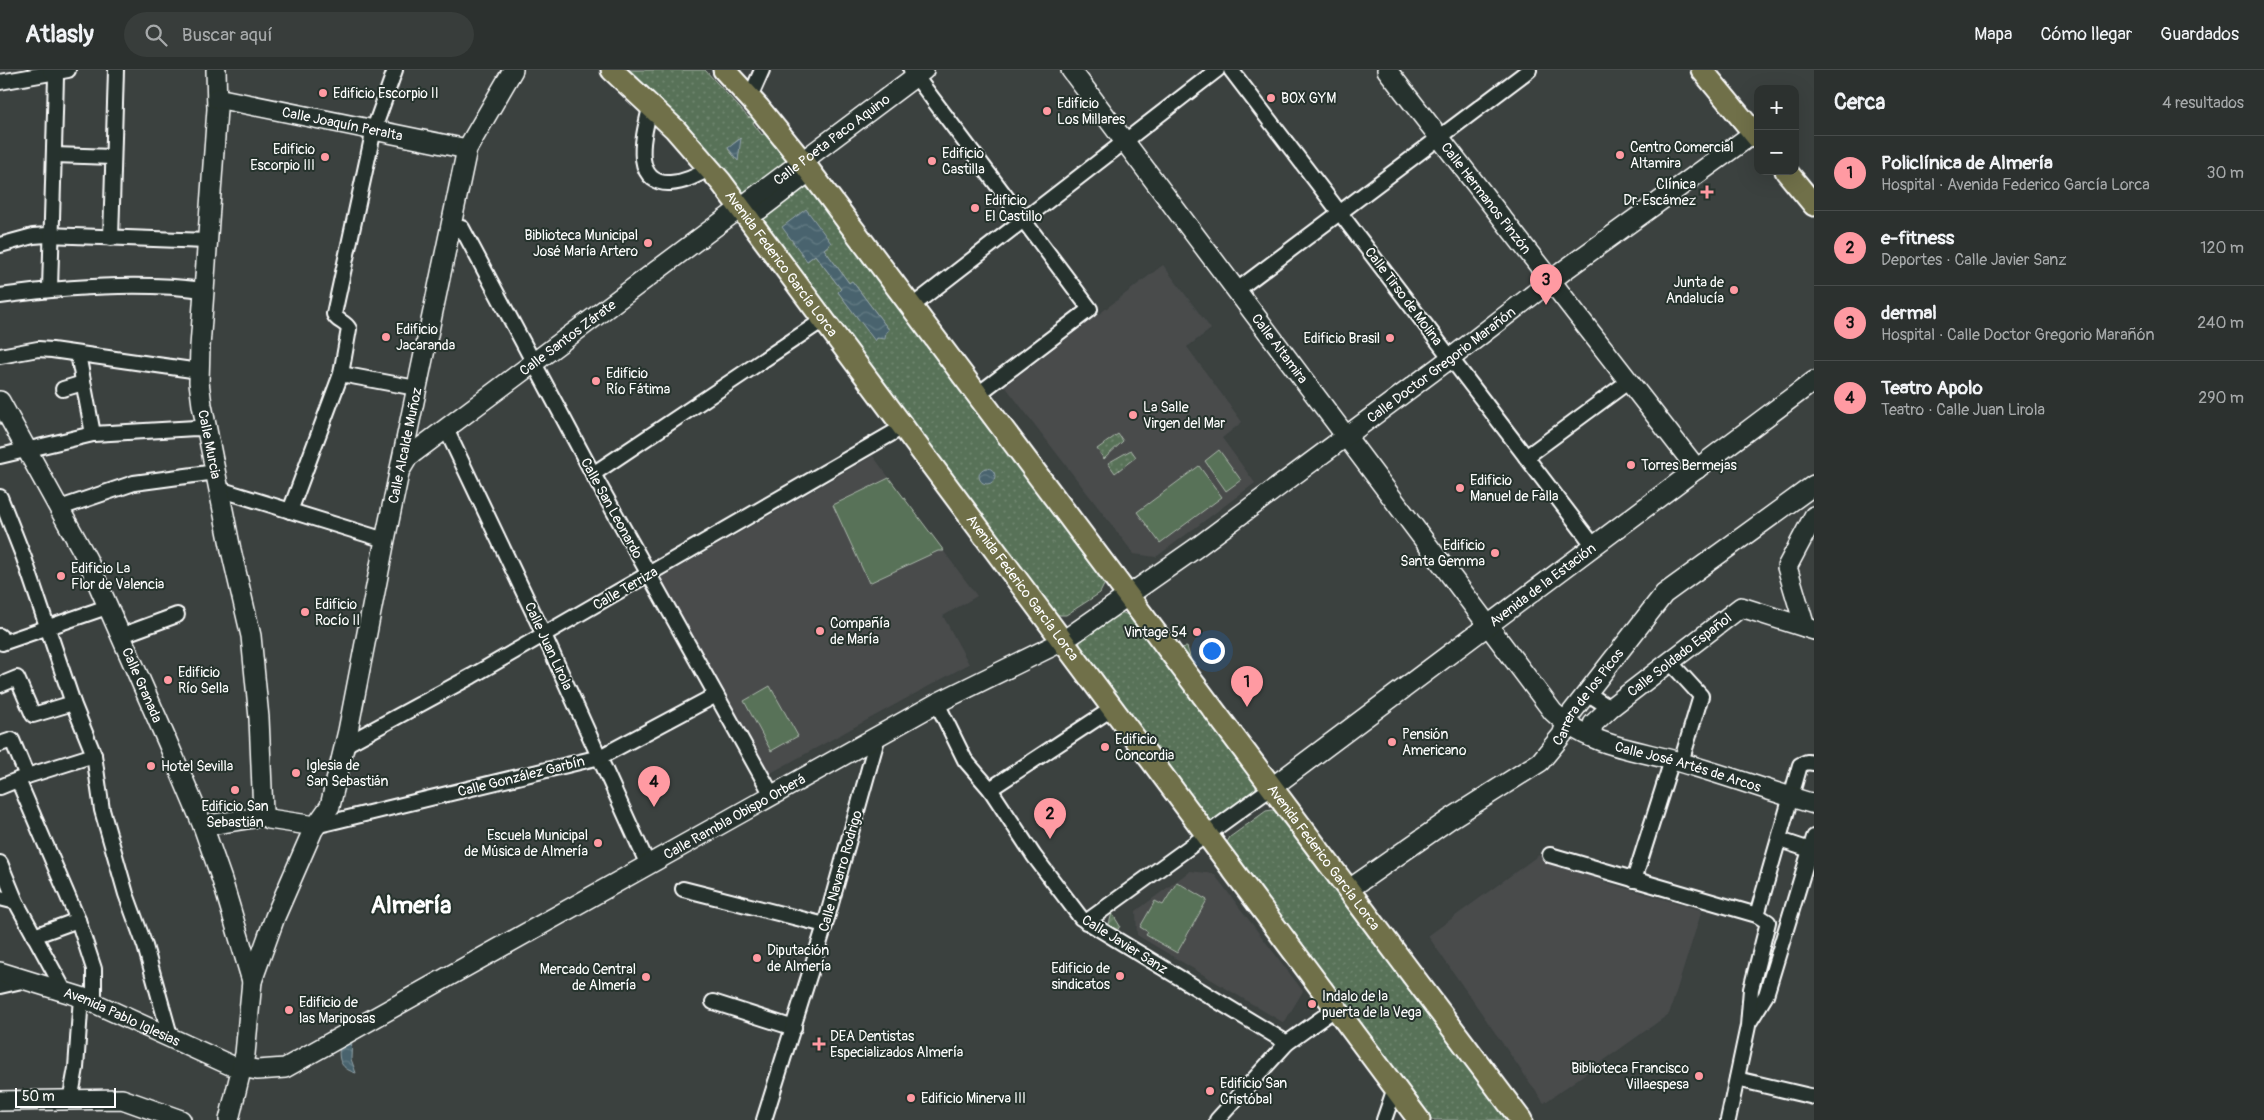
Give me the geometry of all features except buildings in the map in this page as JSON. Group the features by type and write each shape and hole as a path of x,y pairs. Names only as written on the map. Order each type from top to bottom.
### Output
{"main road":[{"name":"Avenida Federico García Lorca","path":"612,70 650,104 710,168 1419,1120"},
{"name":"Avenida Federico García Lorca","path":"724,70 750,97 806,166 1521,1120"},
{"path":"1711,75 1754,132"},
{"path":"1789,175 1814,205"}],"street":[{"path":"0,82 52,71 68,70"},
{"path":"111,238 116,70"},
{"name":"Calle Murcia","path":"216,70 217,98 199,371 202,405 251,636 259,718 264,812 266,816"},
{"path":"290,511 340,374 349,333 348,326 336,318 334,314 337,277 374,129 395,70"},
{"name":"Calle Alcalde Muñoz","path":"411,448 416,388 467,149 513,70"},
{"path":"750,97 762,70"},
{"name":"Calle Altamira","path":"1071,70 1553,712 1565,724"},
{"path":"911,307 1217,70"},
{"name":"Calle Tirso de Molina","path":"1231,70 1594,546"},
{"name":"Calle Hermanos Pinzón","path":"1387,70 1697,469"},
{"path":"1237,290 1529,70"},
{"path":"50,289 56,77 52,71"},
{"path":"917,72 1023,220 1090,308 977,395"},
{"name":"Calle Poeta Paco Aquino","path":"744,214 806,166 917,72"},
{"name":"Calle Joaquín Peralta","path":"217,98 467,149"},
{"path":"650,104 643,158 646,168 655,180 669,184 684,182 710,168"},
{"name":"Calle Doctor Gregorio Marañón","path":"1129,596 1451,358 1551,280 1754,136"},
{"path":"54,155 113,157"},
{"name":"Calle Santos Zárate","path":"400,470 411,448 446,429 533,364 744,214"},
{"name":"Calle San Leonardo","path":"450,230 457,227 462,228 593,474 772,795"},
{"path":"0,245 33,236 207,242"},
{"path":"0,296 50,289 161,287 204,290"},
{"path":"593,474 824,320"},
{"path":"0,356 38,349 199,371"},
{"path":"78,354 93,434"},
{"path":"340,374 416,388"},
{"path":"1526,457 1629,381"},
{"name":"Avenida de la Estación","path":"1271,788 1814,381"},
{"path":"63,389 83,383"},
{"name":"Calle Granada","path":"0,402 87,559 203,826 222,880 252,981"},
{"name":"Calle Terriza","path":"345,745 544,635 903,427"},
{"path":"0,456 93,434 196,428 208,429"},
{"name":"Calle Juan Lirola","path":"446,429 544,635 648,865"},
{"name":"Calle Alcalde Muñoz","path":"252,981 265,941 315,826 330,806 345,745 400,470"},
{"path":"60,508 134,483 154,479 217,481 290,511 385,540"},
{"name":"Carrera de los Picos","path":"1348,890 1450,819 1540,762 1562,735 1565,724 1587,693 1664,594 1814,485"},
{"path":"0,497 24,558 73,703 94,755 102,810 126,894 145,946 171,1039"},
{"path":"1809,629 1786,567 1814,516"},
{"name":"Calle Rambla Obispo Orberá","path":"276,1069 339,1038 937,703 1063,641 1129,596"},
{"path":"0,636 2,643 107,607"},
{"name":"Calle Soldado Español","path":"1591,737 1593,724 1610,708 1741,607 1809,629"},
{"path":"120,636 178,614"},
{"path":"1634,880 1701,696 1670,662"},
{"path":"0,685 17,678 33,715 73,703"},
{"path":"1587,693 1610,708"},
{"name":"Calle González Garbín","path":"315,826 600,757 716,695"},
{"name":"Calle Javier Sanz","path":"937,703 965,760 990,789 1034,856 1081,918 1287,1043"},
{"path":"990,789 1113,708"},
{"name":"Calle José Artés de Arcos","path":"1565,724 1591,737 1814,804"},
{"name":"Calle Navarro Rodrigo","path":"764,1120 825,925 878,736"},
{"path":"0,744 12,740 22,778 78,920 94,968 80,997 76,1068 70,1101"},
{"path":"0,787 94,755"},
{"path":"1728,1120 1748,1026 1762,919 1780,840 1800,765 1814,762"},
{"path":"1086,922 1271,788"},
{"path":"203,826 266,816 269,819 315,826"},
{"path":"1748,1026 1766,994 1812,844 1780,840"},
{"path":"1550,855 1787,928"},
{"path":"0,863 16,902 34,936 80,997"},
{"path":"683,889 825,925"},
{"path":"0,898 16,902"},
{"path":"1100,912 1107,935"},
{"path":"34,936 78,920"},
{"path":"239,942 250,945 265,941"},
{"name":"Avenida Pablo Iglesias","path":"0,972 80,997 230,1066 244,1061 276,1069"},
{"path":"0,986 26,980"},
{"path":"229,1120 244,1061 252,981"},
{"path":"712,1002 794,1028"},
{"path":"1217,1120 1287,1043 1336,1008"},
{"path":"1737,1079 1814,1098"},
{"path":"1384,1120 1395,1088"},
{"path":"0,1101 122,1099 181,1120"}],"shaded area":[{"name":"La Salle Virgen del Mar","path":"1163,265 1211,329 1187,347 1242,422 1222,438 1255,483 1156,557 1134,554 1005,386"},
{"name":"Compañía de María","path":"873,456 977,596 943,616 969,664 767,775 659,579"},
{"path":"1539,855 1604,882 1702,910 1669,1014 1544,1103 1428,936"},
{"path":"1190,871 1214,874 1303,991 1284,1023 1137,935 1136,911"}],"green space":[{"path":"624,70 705,70 749,118 753,115 756,120 753,123 762,135 767,132 785,155 786,162 742,196 731,179 704,146","holes":["740,138 738,161 728,149"]},
{"path":"803,185 811,189 1104,580 1100,593 1066,615 1057,615 1051,612 762,227 761,213","holes":["831,243 824,249 849,283 852,281 889,330 875,340 838,292 841,289 815,255"]},
{"path":"1118,434 1123,441 1104,459 1097,449"},
{"path":"1131,450 1136,457 1115,473 1108,463"},
{"path":"1219,450 1241,480 1226,491 1205,461"},
{"path":"1199,466 1222,497 1160,543 1137,512"},
{"path":"889,478 944,551 938,551 869,583 833,505"},
{"path":"1121,612 1130,616 1159,651 1187,647 1210,720 1257,783 1254,793 1217,821 1208,820 1080,649 1080,641 1085,635"},
{"path":"770,686 798,736 771,751 744,701"},
{"path":"1266,811 1277,811 1510,1120 1431,1120 1226,844 1230,837"},
{"path":"1177,882 1207,900 1177,953 1146,935 1148,932 1140,927 1155,901 1163,905"},
{"path":"1112,913 1120,926 1114,936 1109,924"}],"water":[{"path":"741,138 738,161 728,148"},
{"path":"806,209 831,243 824,249 849,283 852,281 889,330 886,332 885,339 877,338 875,341 838,292 841,289 815,255 807,261 782,227"},
{"path":"987,468 995,476 987,484 979,476"},
{"path":"352,1037 351,1059 356,1073 344,1067 339,1056 340,1046"}],"place":[{"name":"Edificio Escorpio II","path":"323,93"},
{"name":"BOX GYM","path":"1271,98"},
{"name":"Edificio Los Millares","path":"1047,111"},
{"name":"Centro Comercial Altamira","path":"1620,155"},
{"name":"Edificio Escorpio III","path":"325,157"},
{"name":"Edificio Castilla","path":"932,161"},
{"name":"Clínica Dr. Escámez","path":"1707,192"},
{"name":"Edificio El Castillo","path":"975,208"},
{"name":"Biblioteca Municipal José María Artero","path":"648,243"},
{"name":"Junta de Andalucía","path":"1734,290"},
{"name":"dermal","path":"1546,305"},
{"name":"Edificio Jacaranda","path":"386,337"},
{"name":"Edificio Brasil","path":"1390,338"},
{"name":"Edificio Río Fátima","path":"596,381"},
{"name":"La Salle Virgen del Mar","path":"1133,415"},
{"name":"Torres Bermejas","path":"1631,465"},
{"name":"Edificio Manuel de Falla","path":"1460,488"},
{"name":"Edificio Santa Gemma","path":"1495,553"},
{"name":"Edificio La Flor de Valencia","path":"61,576"},
{"name":"Edificio Rocío II","path":"305,612"},
{"name":"Compañía de María","path":"820,631"},
{"name":"Vintage 54","path":"1197,632"},
{"name":"Edificio Río Sella","path":"168,680"},
{"name":"Policlínica de Almería","path":"1247,707"},
{"name":"Pensión Americano","path":"1392,742"},
{"name":"Edificio Concordia","path":"1105,747"},
{"name":"Hotel Sevilla","path":"151,766"},
{"name":"Iglesia de San Sebastián","path":"296,773"},
{"name":"Edificio San Sebastián","path":"235,790"},
{"name":"Teatro Apolo","path":"654,807"},
{"name":"e-fitness","path":"1050,839"},
{"name":"Escuela Municipal de Música de Almería","path":"598,843"},
{"name":"Diputación de Almería","path":"757,958"},
{"name":"Edificio de sindicatos","path":"1120,976"},
{"name":"Mercado Central de Almería","path":"646,977"},
{"name":"Indalo de la puerta de la Vega","path":"1312,1004"},
{"name":"Edificio de las Mariposas","path":"289,1010"},
{"name":"DEA Dentistas Especializados Almería","path":"819,1044"},
{"name":"Biblioteca Francisco Villaespesa","path":"1699,1076"},
{"name":"Edificio San Cristóbal","path":"1210,1091"},
{"name":"Edificio Minerva III","path":"911,1098"}],"district":[{"name":"Almería","path":"411,905"}]}
